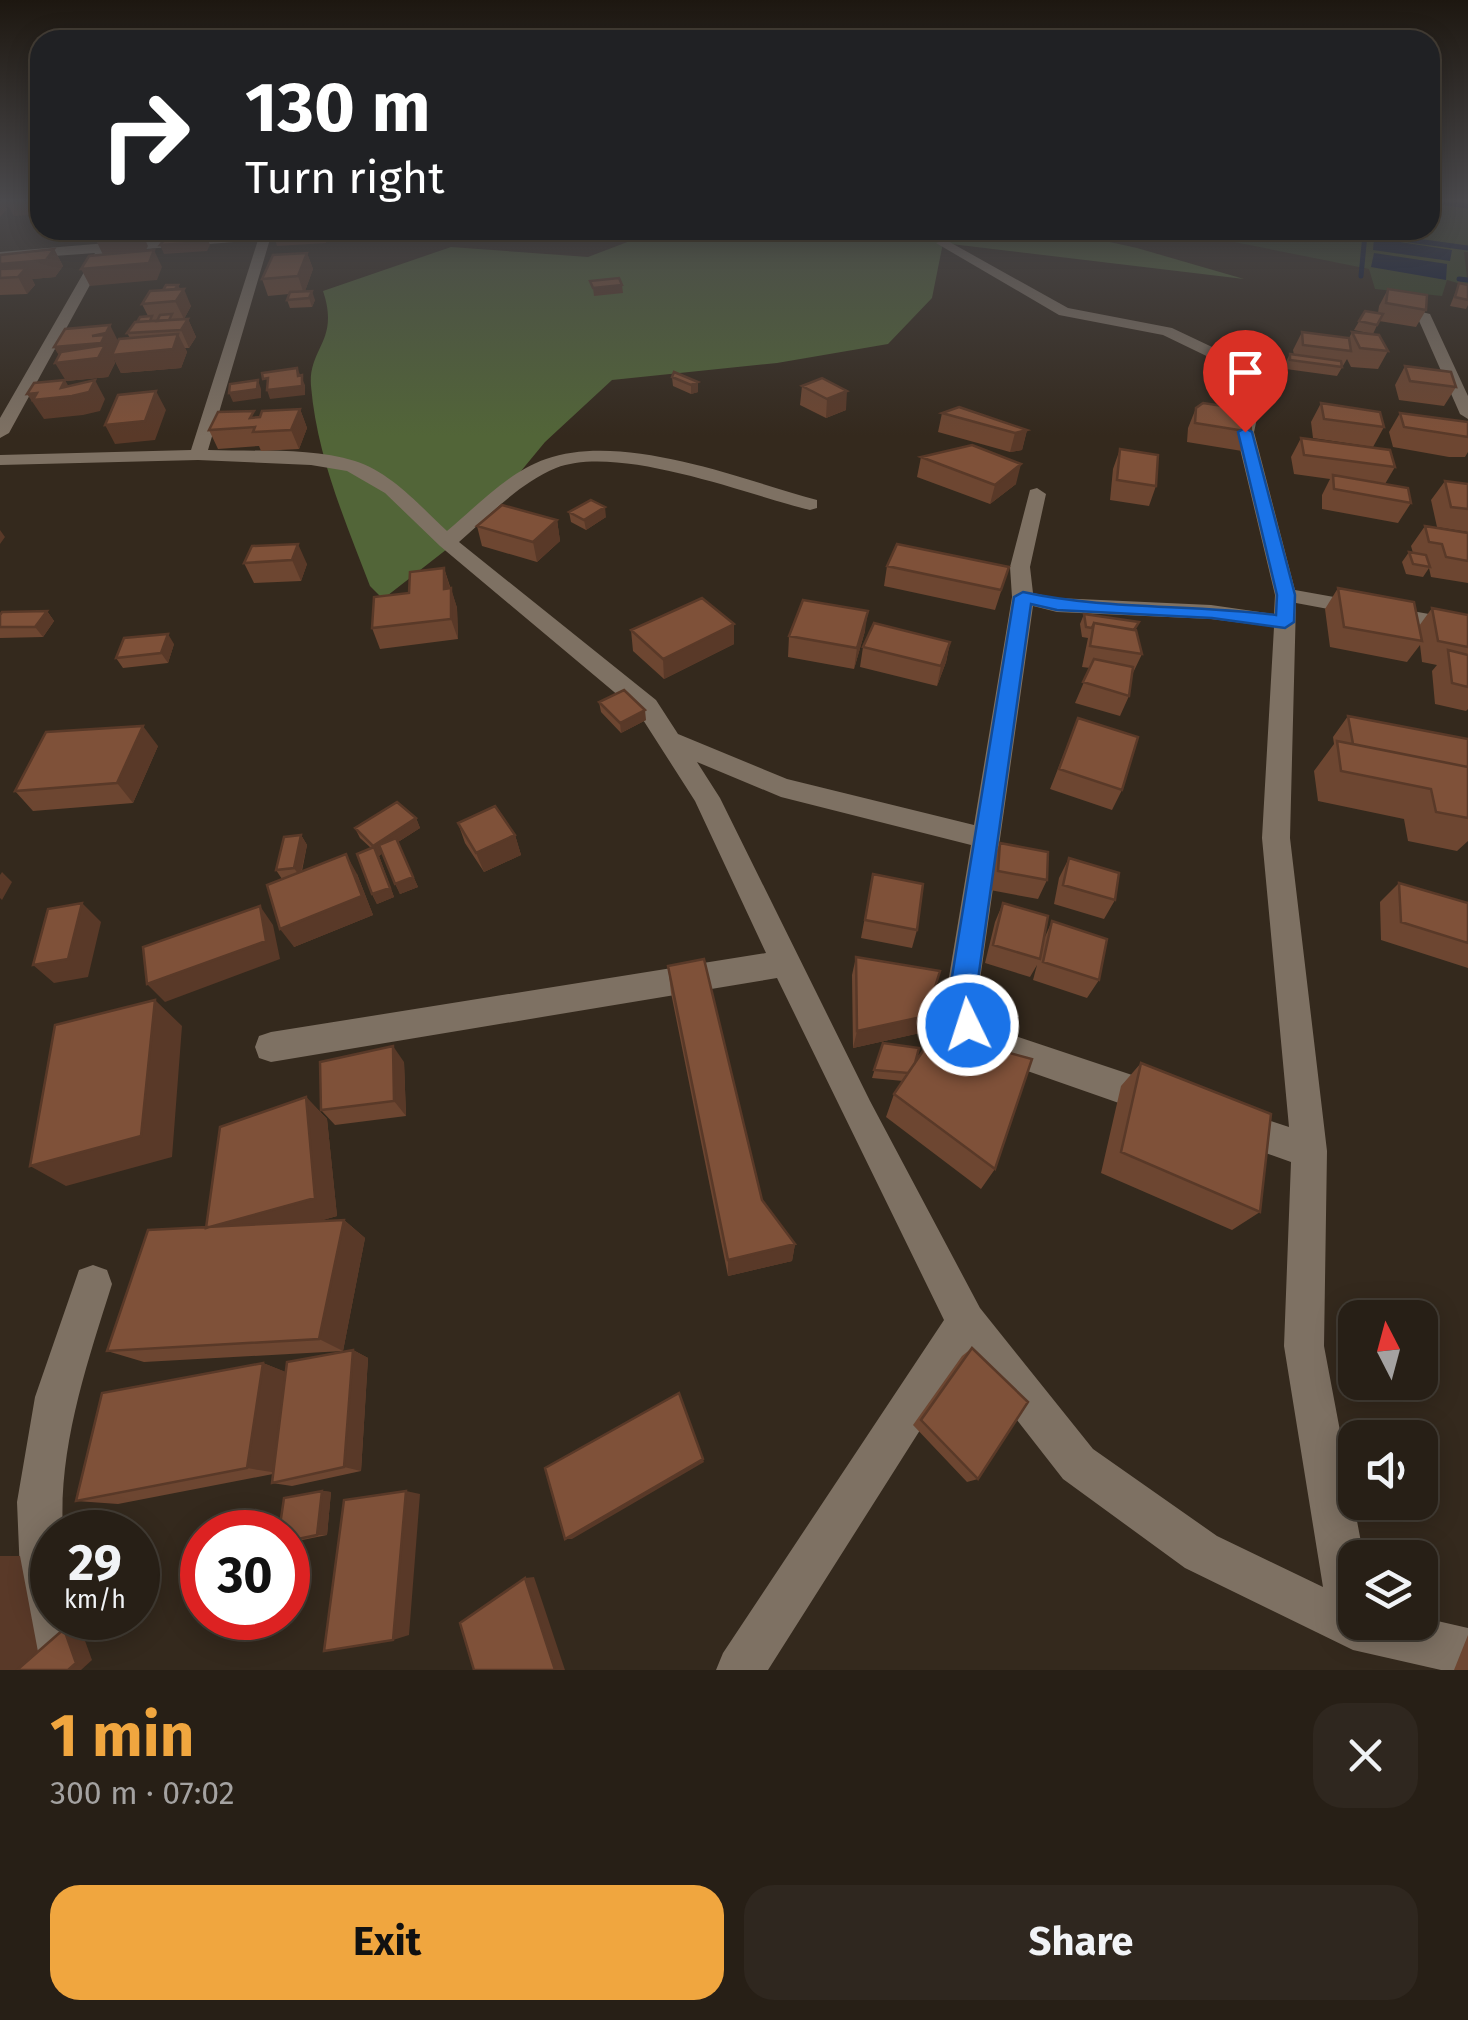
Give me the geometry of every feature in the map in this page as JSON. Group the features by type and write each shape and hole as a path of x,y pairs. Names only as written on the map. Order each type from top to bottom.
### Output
{"street":[{"path":"0,433 86,280"},
{"path":"198,455 252,280"},
{"path":"1007,280 1064,312 1166,330 1261,376 1245,432 1285,609 1276,838 1309,1151 1304,1346 1338,1540"},
{"path":"1423,314 1468,414"},
{"path":"0,460 198,455 352,466 392,489 448,542 647,706 708,798 918,1234 966,1322 1078,1464 1201,1552 1338,1619"},
{"path":"448,542 521,479 555,462 585,456 638,461 810,504"},
{"path":"1037,494 1020,568 1023,597 962,1001 968,1025 999,1046 1309,1151"},
{"path":"1023,597 1057,605 1212,612 1285,609 1468,628"},
{"path":"672,742 781,788 988,839"},
{"path":"271,1047 786,963"},
{"path":"48,1670 39,1502 56,1397 92,1284"},
{"path":"740,1670 966,1322"},
{"path":"1415,1640 1468,1652"}],"green space":[{"path":"355,280 936,280 932,298 888,344 777,363 612,380 545,442 474,528 383,599 370,586 319,438 311,373 328,322 323,291"},
{"path":"1372,280 1467,280 1468,286 1447,280 1442,296 1375,289"}],"building":[{"path":"620,280 622,285 593,288 590,281"},
{"path":"1459,283 1468,285 1468,300 1455,297"},
{"path":"184,289 176,301 142,304 150,291"},
{"path":"1388,289 1427,295 1426,310 1386,303"},
{"path":"312,291 309,298 287,300 290,292"},
{"path":"1365,311 1383,314 1377,325 1359,321"},
{"path":"172,314 169,320 157,321 160,315"},
{"path":"188,319 181,330 127,333 135,322"},
{"path":"110,325 106,333 92,336 105,335 101,343 54,347 65,329"},
{"path":"1302,332 1349,338 1351,351 1303,345"},
{"path":"1352,332 1379,335 1388,351 1360,348"},
{"path":"178,334 173,349 112,355 119,339"},
{"path":"105,345 98,358 55,363 61,352"},
{"path":"1290,354 1341,361 1342,367 1290,360"},
{"path":"1405,366 1451,372 1456,387 1410,381"},
{"path":"297,368 302,386 267,390 268,378 263,379 262,373"},
{"path":"674,372 698,382 691,385 672,377"},
{"path":"822,378 847,391 827,399 802,386"},
{"path":"65,380 61,388 95,380 89,392 72,396 33,400 37,393 27,394 34,383"},
{"path":"258,380 257,389 229,393 230,384"},
{"path":"156,391 145,421 105,425 118,395"},
{"path":"1203,403 1250,410 1251,432 1195,423 1196,408"},
{"path":"1321,403 1380,412 1384,427 1324,419"},
{"path":"959,407 1027,430 1015,433 942,413"},
{"path":"300,409 291,430 209,430 218,412 254,411 250,418 260,417 262,411"},
{"path":"1400,413 1468,422 1468,437 1404,427"},
{"path":"1301,438 1390,450 1395,467 1304,455"},
{"path":"972,445 1021,464 995,485 921,457"},
{"path":"1120,449 1158,455 1156,486 1117,480"},
{"path":"1333,475 1408,488 1411,503 1334,489"},
{"path":"1445,481 1468,484 1468,509 1451,507"},
{"path":"591,500 605,507 584,520 569,512"},
{"path":"502,505 557,520 533,542 477,526"},
{"path":"1425,526 1468,533 1468,561 1446,557 1442,544 1429,542"},
{"path":"298,544 292,560 244,563 252,546"},
{"path":"897,544 1009,567 1001,590 887,566"},
{"path":"1409,552 1426,555 1430,567 1413,564"},
{"path":"444,568 444,589 451,588 451,619 372,628 374,597 409,593 410,572"},
{"path":"1338,588 1414,602 1422,641 1344,627"},
{"path":"702,598 734,624 663,659 631,630"},
{"path":"803,600 868,611 857,648 789,636"},
{"path":"1432,608 1468,615 1468,647 1438,641"},
{"path":"47,611 35,627 0,627 2,612"},
{"path":"1084,614 1139,622 1134,630 1094,623 1092,628 1086,627"},
{"path":"874,623 950,642 941,666 863,647"},
{"path":"1094,623 1136,630 1142,654 1090,646"},
{"path":"168,634 161,653 116,658 124,638"},
{"path":"1448,650 1468,655 1468,687 1452,683"},
{"path":"1094,659 1133,667 1129,696 1083,682"},
{"path":"624,690 645,710 620,723 599,702"},
{"path":"1348,716 1468,739 1468,767 1353,744"},
{"path":"1078,718 1138,737 1122,790 1059,769"},
{"path":"143,726 117,783 15,791 46,732"},
{"path":"1337,741 1468,767 1468,818 1436,812 1431,789 1341,771"},
{"path":"397,802 416,818 373,846 355,828"},
{"path":"495,806 515,835 476,853 458,823"},
{"path":"301,835 294,868 276,870 284,837"},
{"path":"396,838 413,877 395,884 379,845"},
{"path":"1000,843 1048,852 1047,880 998,871"},
{"path":"374,847 390,888 372,894 357,854"},
{"path":"346,854 362,896 280,929 267,885"},
{"path":"1069,858 1119,873 1115,900 1063,885"},
{"path":"873,874 923,884 917,930 865,920"},
{"path":"1399,883 1468,903 1468,943 1401,922"},
{"path":"82,903 68,959 33,965 48,909"},
{"path":"1003,903 1048,916 1040,959 993,945"},
{"path":"260,906 266,941 147,984 143,947"},
{"path":"1052,921 1107,939 1099,980 1043,962"},
{"path":"856,957 940,971 926,1016 857,1031"},
{"path":"704,959 762,1200 795,1244 728,1260 668,966"},
{"path":"155,1000 141,1136 30,1166 55,1025"},
{"path":"935,1033 1032,1059 995,1169 894,1094"},
{"path":"883,1043 919,1048 908,1073 874,1070"},
{"path":"393,1046 394,1101 321,1110 320,1062"},
{"path":"1141,1063 1271,1114 1260,1212 1121,1152"},
{"path":"306,1097 315,1198 206,1228 220,1127"},
{"path":"344,1220 319,1339 107,1351 148,1230"},
{"path":"972,1348 1028,1402 978,1479 921,1420"},
{"path":"353,1350 344,1467 272,1483 287,1362"},
{"path":"263,1363 247,1468 76,1501 102,1393"},
{"path":"679,1393 703,1459 565,1539 545,1468"},
{"path":"322,1491 317,1535 310,1536 310,1510 282,1510 284,1498"},
{"path":"406,1491 393,1640 324,1651 344,1500"},
{"path":"525,1578 555,1670 474,1670 460,1623"},
{"path":"51,1640 68,1640 76,1663 68,1670 17,1670"}],"route":[{"path":"968,1025 962,1001 1023,597 1057,605 1212,612 1285,622 1286,595 1245,432"}]}
